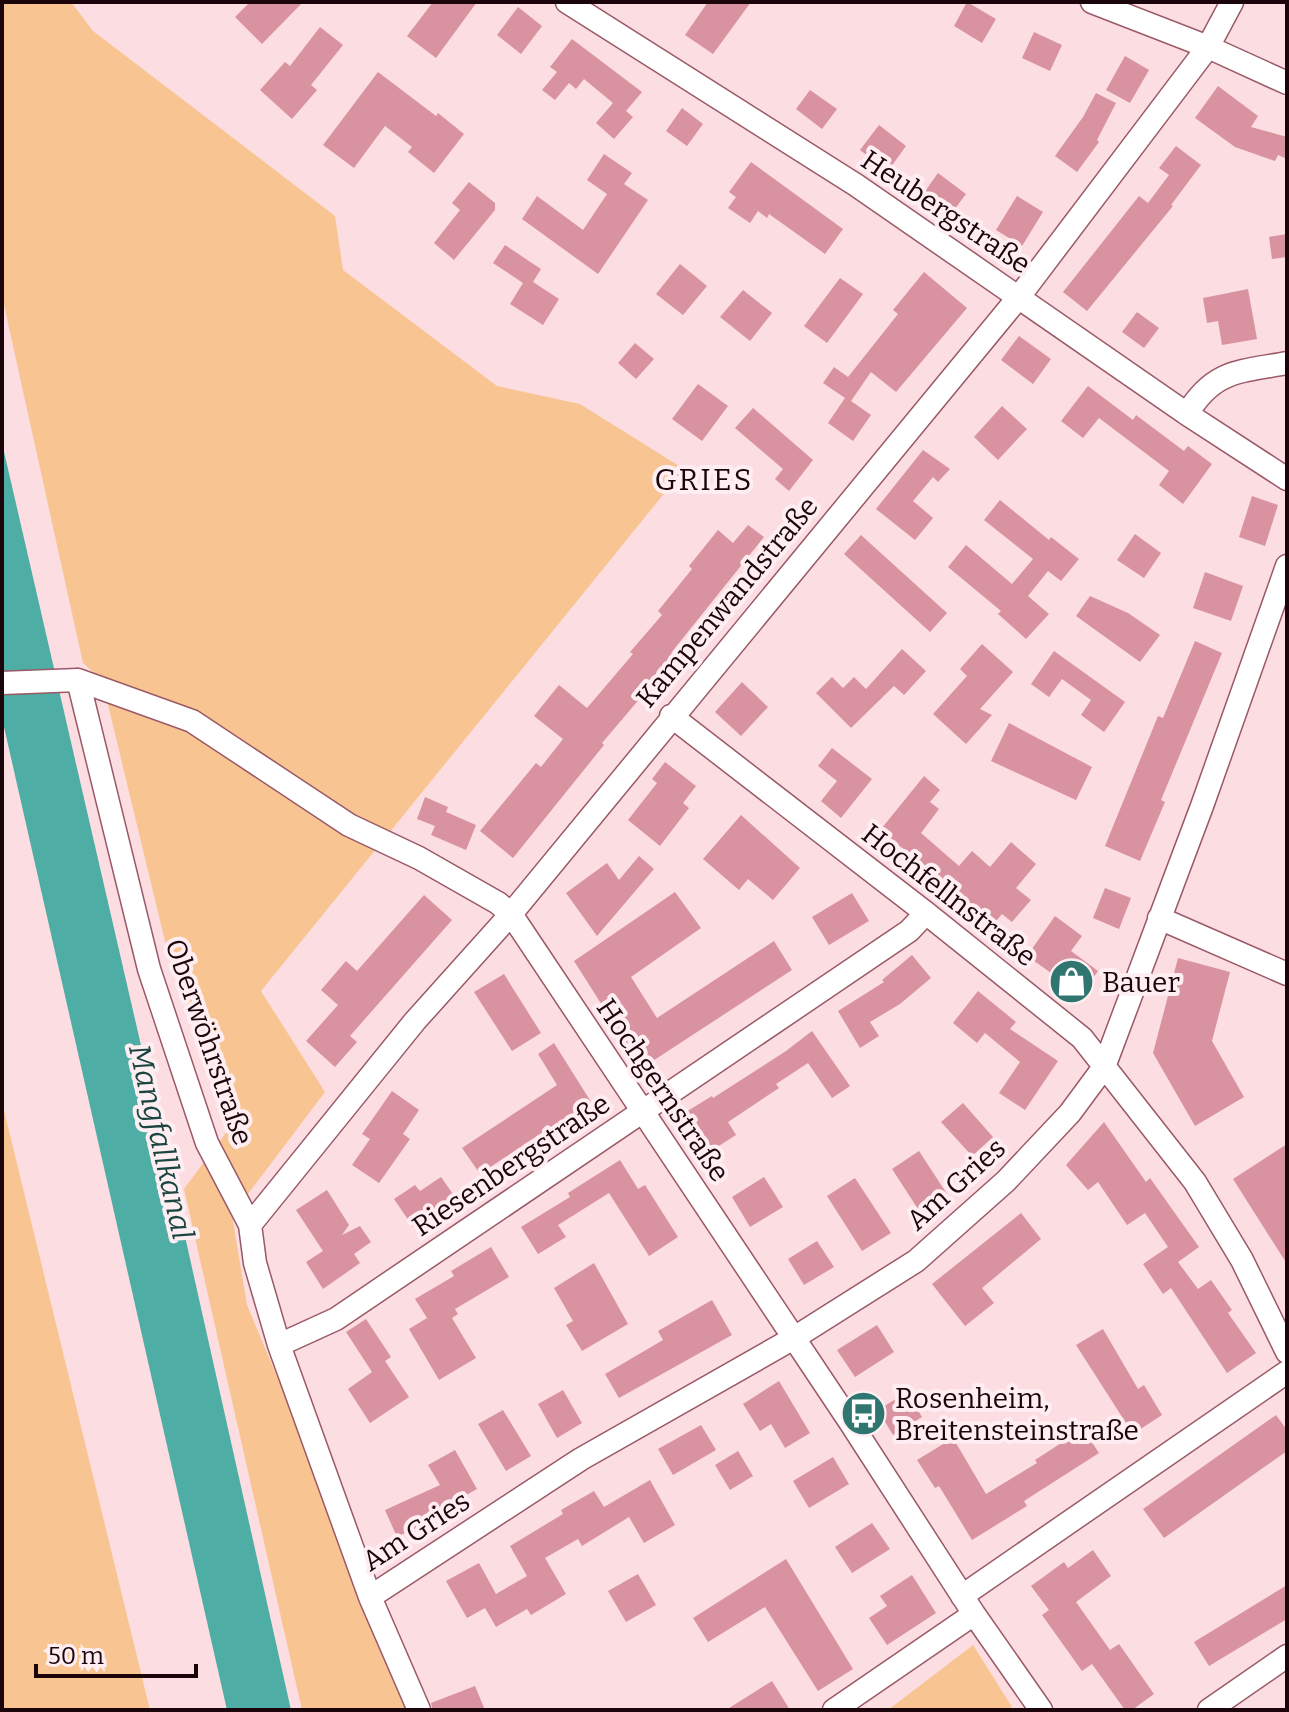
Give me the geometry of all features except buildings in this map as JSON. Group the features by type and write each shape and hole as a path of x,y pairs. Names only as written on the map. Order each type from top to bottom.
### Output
{"street":[{"name":"Heubergstraße","path":"567,2 856,185 1187,414 1287,479"},
{"path":"1092,2 1208,47 1287,83"},
{"name":"Kampenwandstraße","path":"250,1225 415,1021 511,914 1018,298 1208,47 1232,2"},
{"path":"1187,414 1200,393 1224,375 1287,363"},
{"name":"Am Gries","path":"370,1597 581,1459 794,1338 916,1261 1031,1157 1070,1113 1104,1067 1287,566"},
{"path":"2,683 73,680"},
{"name":"Hochgernstraße","path":"73,680 192,721 349,825 419,858 498,903 511,914 968,1605 1041,1710"},
{"name":"Oberwöhrstraße","path":"73,680 149,969 207,1143 250,1225 255,1263 279,1345 370,1597 419,1710"},
{"name":"Hochfellnstraße","path":"671,716 1082,1038 1195,1182 1242,1260 1287,1352"},
{"name":"Riesenbergstraße","path":"279,1345 336,1319 909,931 926,913"},
{"path":"1159,918 1287,974"},
{"path":"834,1710 968,1605 1287,1372"},
{"path":"1209,1710 1287,1656"}],"shaded area":[{"path":"2,2 71,2 93,31 335,216 343,270 497,386 580,404 684,469 261,991 325,1092 232,1215 247,1305 417,1710 302,1710 184,1189 234,1122 170,962 102,680 83,663 2,296"},
{"path":"2,1102 150,1710 2,1710"},
{"path":"973,1645 1012,1707 1008,1710 888,1710"}],"water":[{"name":"Mangfallkanal","path":"2,443 291,1710 227,1710 2,718"}],"place":[{"name":"Bauer","path":"1071,982"},
{"name":"Rosenheim, Breitensteinstraße","path":"864,1414"}],"district":[{"name":"GRIES","path":"704,480"}]}
